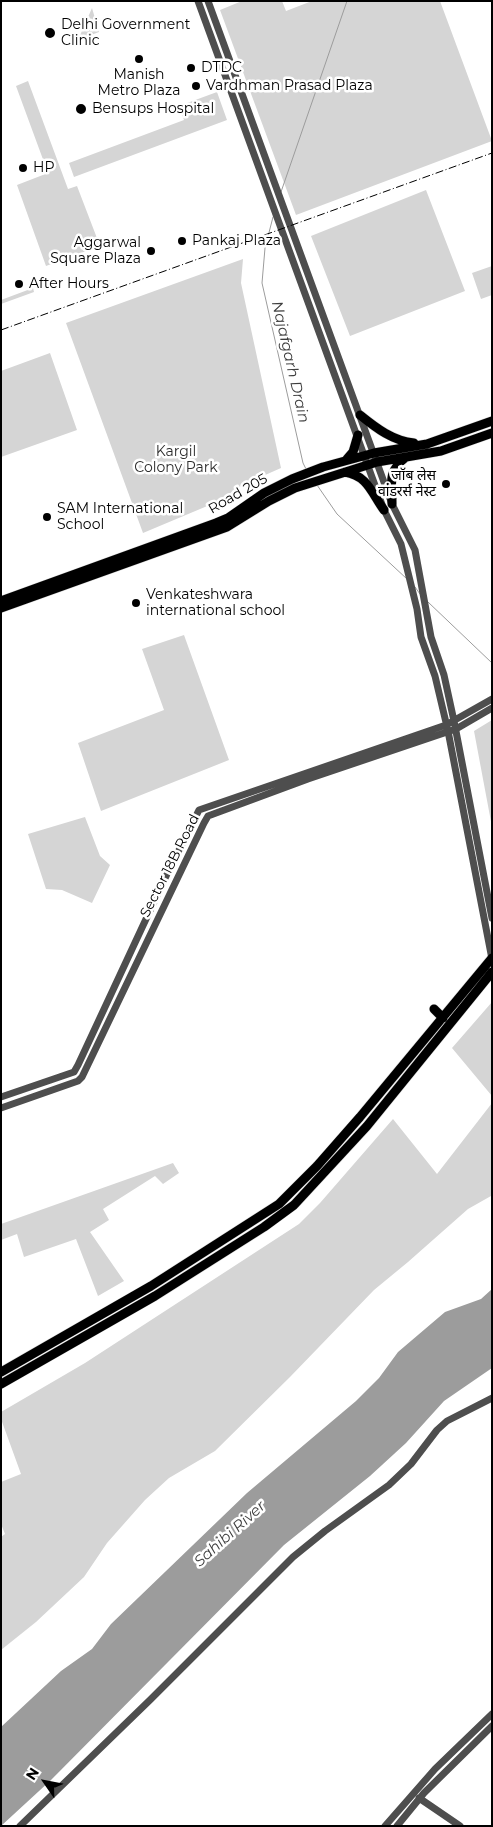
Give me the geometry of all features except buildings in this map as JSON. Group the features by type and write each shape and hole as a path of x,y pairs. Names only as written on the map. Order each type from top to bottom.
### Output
{"main road":[{"path":"360,415 376,428 395,438 411,443 428,444"},
{"name":"Road 205","path":"1,601 216,523 228,518 264,493 344,472 371,459 428,444 492,421"},
{"name":"Road 205","path":"1,608 227,527 323,467 346,459 406,457 441,451 492,433"},
{"path":"346,459 353,452 358,435"},
{"path":"392,504 392,474 396,465 406,457"},
{"path":"344,472 360,476 384,510"},
{"path":"1,1372 151,1286 279,1204 317,1166 360,1118 492,959"},
{"path":"1,1384 155,1296 264,1227 294,1205 367,1126 492,972"},
{"path":"434,1009 443,1018"}],"street":[{"path":"208,3 360,415 384,510 401,544 421,637 435,676 447,728 492,959"},
{"path":"200,5 358,435 415,550 428,620 456,729 492,918"},
{"path":"447,728 454,721 492,699"},
{"path":"447,728 456,729 492,708"},
{"name":"Sector 18B Road","path":"1,1097 74,1072 199,810 447,728"},
{"name":"Sector 18B Road","path":"1,1108 82,1077 208,816 447,728"},
{"path":"20,1826 306,1545 389,1485 411,1464 437,1430 447,1421 492,1398"},
{"path":"385,1826 435,1770 492,1714"},
{"path":"396,1826 419,1798 492,1726"},
{"path":"419,1798 460,1826"}],"green space":[{"path":"242,1 282,1 286,11 312,1 440,1 492,141 296,215 220,10"},
{"path":"92,8 99,32 78,40"},
{"path":"28,81 68,189 77,186 100,246 46,266 17,185 48,173 16,86"},
{"path":"217,92 227,120 74,177 69,163 184,120 179,106"},
{"path":"426,190 465,291 350,336 311,236"},
{"name":"Kargil Colony Park","path":"243,259 241,283 281,468 247,483 212,504 143,533 66,323"},
{"path":"492,266 492,295 481,299 472,273"},
{"path":"33,288 34,292 1,304 1,300"},
{"path":"50,353 77,430 1,457 1,371"},
{"path":"184,635 229,760 101,811 78,743 164,710 142,649"},
{"path":"492,720 492,827 474,731"},
{"path":"85,817 100,856 110,865 92,903 62,890 46,889 28,834"},
{"path":"492,1002 492,1096 452,1048"},
{"path":"492,1103 491,1196 468,1209 374,1290 215,1451 169,1478 145,1500 107,1543 84,1577 36,1622 1,1650 1,1537 5,1534 1,1524 1,1482 21,1474 1,1419 1,1412 85,1363 299,1224 320,1203 393,1119 437,1174"},
{"path":"173,1163 179,1173 163,1184 155,1176 103,1209 109,1220 90,1232 124,1281 98,1296 76,1239 24,1257 17,1234 1,1240 1,1224"}],"water":[{"name":"Sahibi River","path":"492,1289 492,1368 444,1401 406,1443 370,1476 284,1545 51,1780 1,1826 1,1727 61,1671 92,1649 111,1624 247,1493 356,1401 379,1378 398,1352 445,1312 481,1299"}],"waterway":[{"name":"Najafgarh Drain","path":"281,192 347,1"},
{"name":"Najafgarh Drain","path":"273,217 265,248 262,283 303,463 306,469"},
{"name":"Najafgarh Drain","path":"317,485 337,514 407,579"},
{"name":"Najafgarh Drain","path":"415,587 420,594"},
{"name":"Najafgarh Drain","path":"428,602 492,663"}],"railway":[{"path":"1,330 492,153"}],"place":[{"name":"Delhi Government Clinic","path":"50,33"},
{"name":"Manish Metro Plaza","path":"139,59"},
{"name":"DTDC","path":"191,68"},
{"name":"Vardhman Prasad Plaza","path":"196,86"},
{"name":"Bensups Hospital","path":"81,109"},
{"name":"HP","path":"23,168"},
{"name":"Pankaj Plaza","path":"182,241"},
{"name":"Aggarwal Square Plaza","path":"151,251"},
{"name":"After Hours","path":"19,284"},
{"name":"जॉब लेस वांडरर्स नेस्ट","path":"446,484"},
{"name":"SAM International School","path":"47,517"},
{"name":"Venkateshwara international school","path":"136,603"}]}
